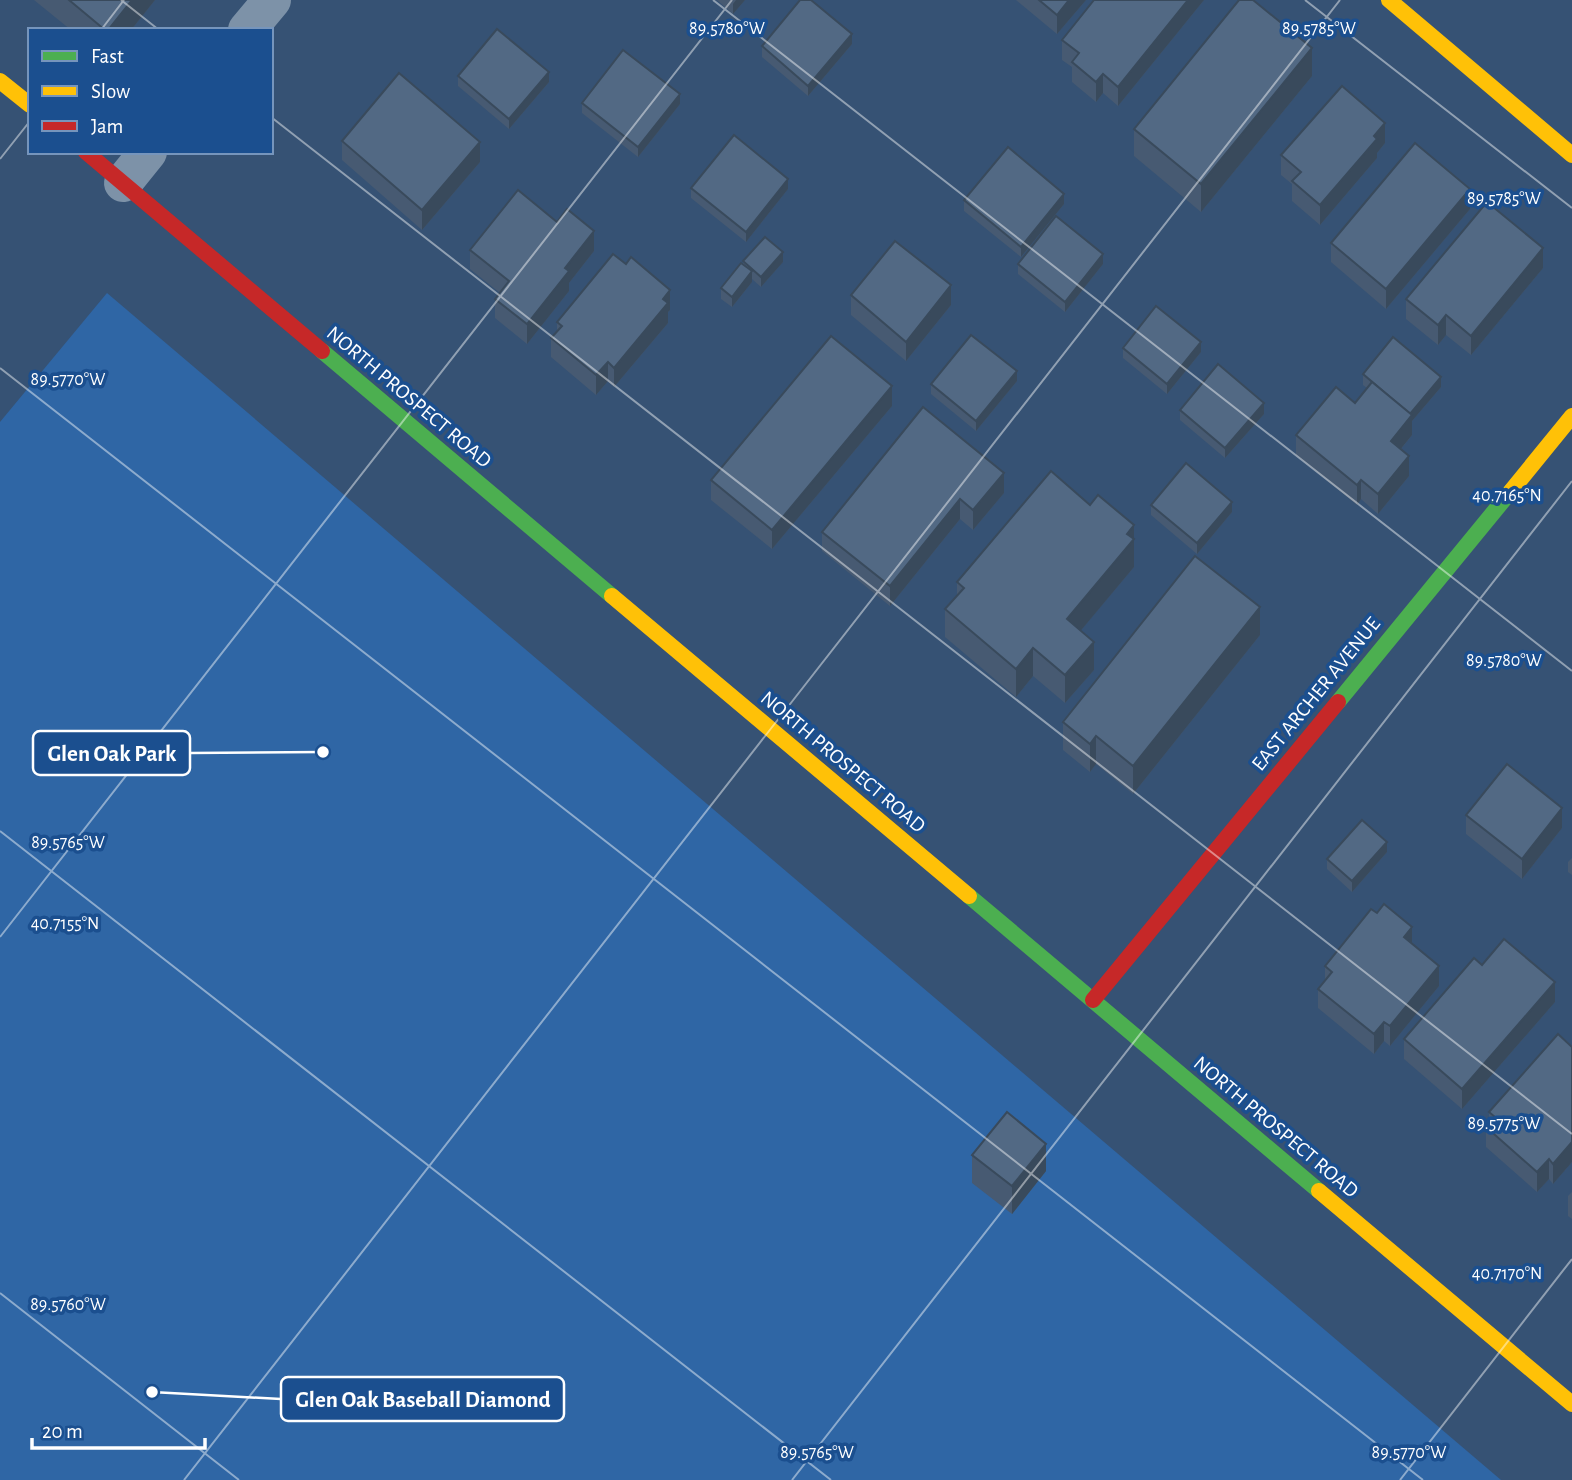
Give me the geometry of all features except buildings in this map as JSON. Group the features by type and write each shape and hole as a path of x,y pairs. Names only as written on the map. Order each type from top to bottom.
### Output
{"main road":[{"path":"1389,0 1572,155"},
{"path":"0,81 28,104"},
{"name":"NORTH PROSPECT ROAD","path":"88,154 1572,1404"},
{"name":"EAST ARCHER AVENUE","path":"1093,1000 1572,416"}],"street":[{"path":"249,28 272,0"},
{"path":"123,183 146,154"}],"shaded area":[{"path":"107,293 1501,1480 0,1480 0,422"}],"traffic: fast":[{"path":"322,351 612,596"},
{"path":"1338,702 1511,491"},
{"path":"969,896 1319,1191"}],"traffic: slow":[{"path":"1389,0 1572,155"},
{"path":"0,81 28,103"},
{"path":"1511,491 1572,416"},
{"path":"612,596 969,896"},
{"path":"1319,1191 1572,1404"}],"traffic: jam":[{"path":"88,154 322,351"},
{"path":"1093,1000 1338,702"}],"place":[{"name":"Glen Oak Park","path":"323,752"},
{"name":"Glen Oak Baseball Diamond","path":"152,1392"}]}
